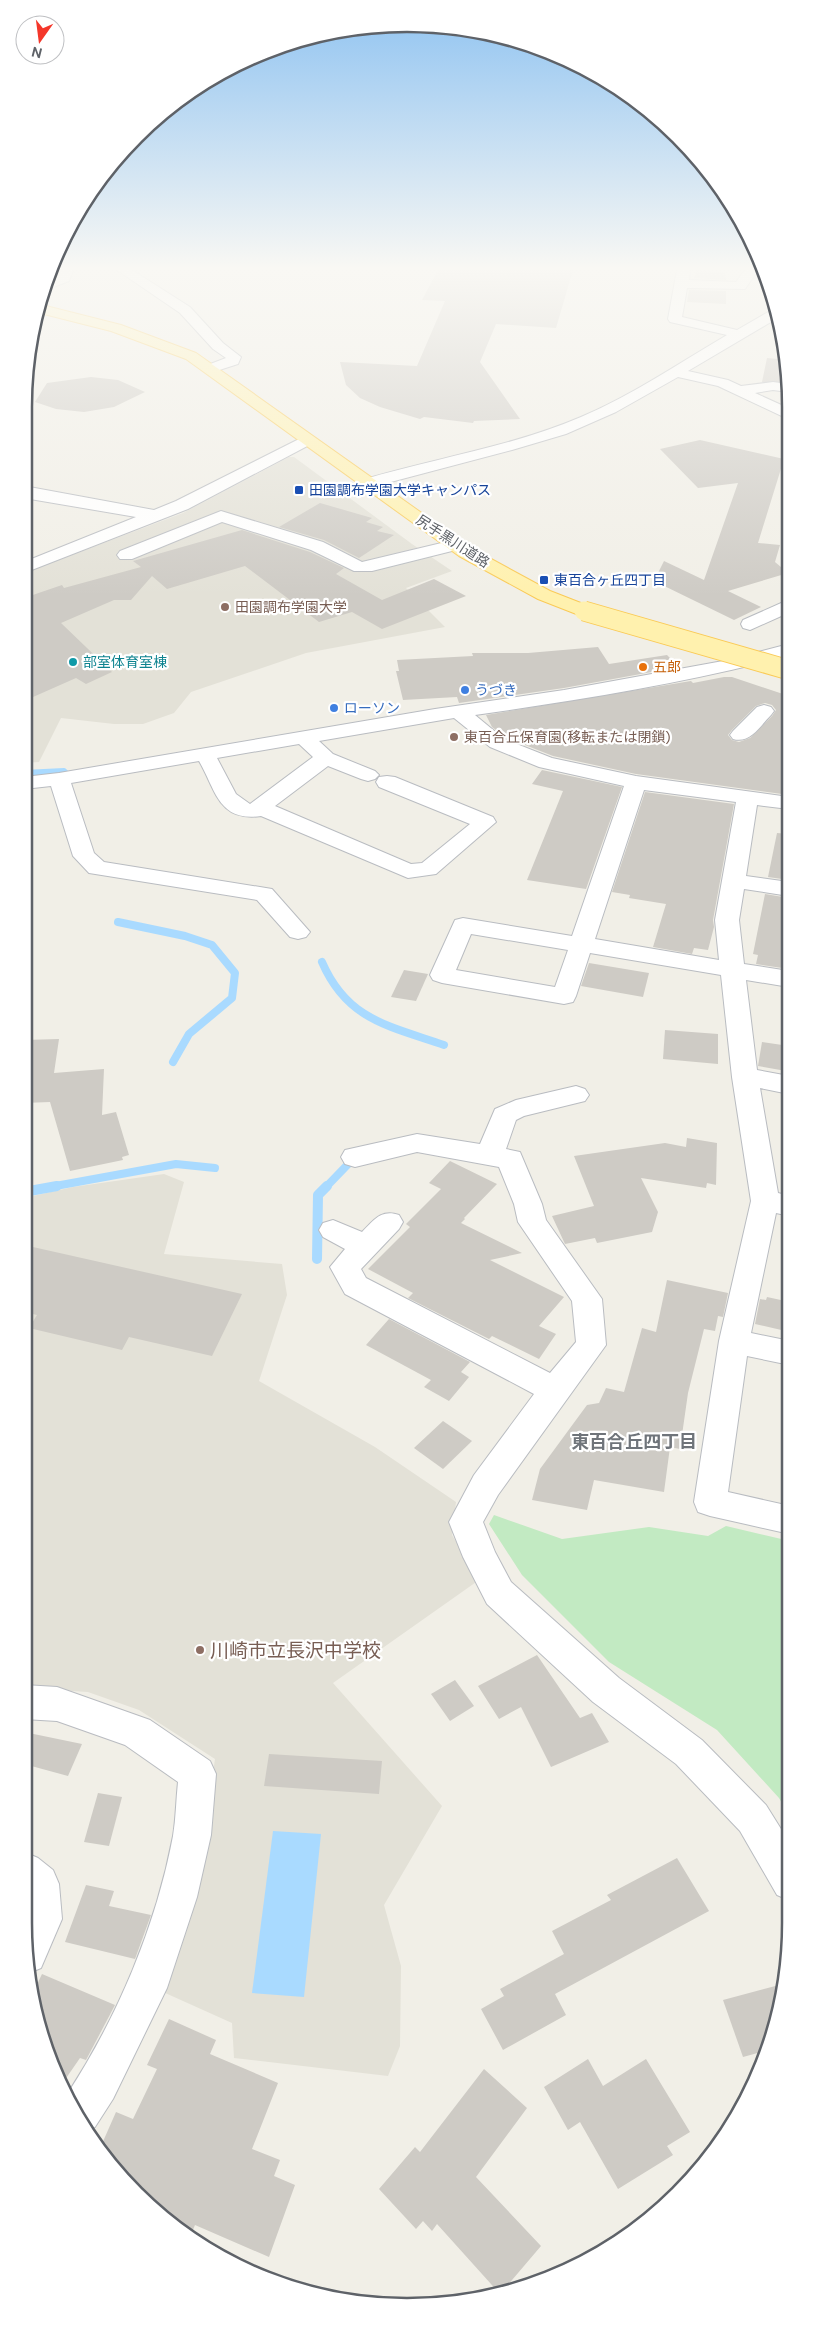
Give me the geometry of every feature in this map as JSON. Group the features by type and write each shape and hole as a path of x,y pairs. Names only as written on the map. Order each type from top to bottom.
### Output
{"main road":[{"name":"尻手黒川道路","path":"223,379 454,545 544,595 584,612 782,668"}],"street":[{"path":"368,483 528,439 585,421 629,400 663,379"},
{"path":"704,379 741,390 782,411"},
{"path":"741,390 773,386 782,387"},
{"path":"32,565 157,516 307,440"},
{"path":"32,494 157,516"},
{"path":"126,555 222,516 310,550 360,566 372,566 454,545"},
{"path":"47,574 154,540 165,540"},
{"path":"750,624 782,609"},
{"path":"32,782 564,696 724,667 782,652"},
{"path":"740,735 764,711"},
{"path":"459,712 498,743 546,762 636,782 782,802"},
{"path":"304,738 326,758 485,822 428,869 408,872 347,852 260,807 326,758"},
{"path":"204,754 209,760 228,800 239,810 254,811 264,809"},
{"path":"59,779 84,856 97,868 264,894 298,932"},
{"path":"636,782 580,943 564,996 442,975 463,925 580,943 782,978"},
{"path":"748,796 728,920 745,1077 778,1204 734,1341 710,1502 782,1518"},
{"path":"735,881 782,888"},
{"path":"745,1077 782,1084"},
{"path":"490,1156 504,1115 516,1109 576,1096"},
{"path":"355,1157 417,1143 510,1159 528,1204 532,1222 587,1299 591,1345 554,1390 486,1485 466,1522 480,1557 499,1593 606,1690 689,1752 753,1818 782,1866"},
{"path":"388,1222 345,1267 355,1286 554,1390"},
{"path":"333,1230 365,1246"},
{"path":"734,1341 782,1351"},
{"path":"32,1702 57,1704 137,1732 197,1774 192,1835 177,1897 147,1988 98,2084 82,2109"},
{"path":"32,1878 39,1884 42,1919 33,1941"}],"shaded area":[{"name":"田園調布学園大学","path":"289,457 294,457 412,544 452,571 406,588 445,627 306,653 191,692 174,713 143,724 114,724 61,718 39,762 32,762 32,570 183,513"},
{"name":"川崎市立長沢中学校","path":"164,1174 184,1182 164,1254 282,1264 287,1295 259,1381 375,1447 456,1502 452,1535 479,1580 333,1683 442,1806 384,1905 401,1966 400,2046 388,2076 234,2058 232,2023 163,1992 207,1813 215,1759 139,1710 88,1692 32,1688 32,1196 73,1187"}],"green space":[{"path":"494,1515 562,1539 649,1527 708,1536 726,1526 782,1539 782,1803 717,1730 609,1662 522,1575 489,1524"}],"water":[{"path":"273,1831 321,1834 304,1997 252,1993"}],"building":[{"path":"78,379 107,379 118,380 145,392 114,407 84,412 56,409 35,402 47,383"},
{"path":"344,379 492,379 520,419 474,421 473,423 424,417 420,419 380,407 360,398 346,385"},
{"path":"763,379 781,379 782,382 762,382"},
{"path":"700,440 782,459 782,465 758,543 780,545 775,562 782,568 782,575 728,591 761,607 734,620 654,581 664,561 704,580 738,483 698,488 660,449"},
{"path":"320,503 372,518 366,522 383,527 377,531 394,535 359,558 324,540 279,527"},
{"path":"242,530 310,552 344,568 336,574 382,600 434,579 466,596 382,629 352,612 319,622 245,566 167,589 152,576 131,600 114,600 61,623 112,672 86,684 76,678 32,697 32,595 62,585 64,588 141,567 133,561"},
{"path":"598,647 609,664 667,655 679,667 564,688 459,703 457,697 403,700 396,671 399,671 397,660 473,656 472,653 528,653"},
{"path":"732,677 782,694 782,794 636,774 553,756 505,737 492,727 486,715 691,681 693,683","holes":["765,703 772,705 776,710 750,738 739,742 732,740 728,735 756,706"]},
{"path":"542,770 622,787 586,889 527,880 563,791 532,784"},
{"path":"645,792 734,804 713,920 714,927 708,950 694,948 692,954 653,947 666,904 629,898 630,895 612,892"},
{"path":"777,833 782,833 782,879 768,877"},
{"path":"765,894 782,897 782,968 756,964 758,955 753,954"},
{"path":"589,963 649,973 643,997 581,986"},
{"path":"404,970 428,974 416,1001 391,997"},
{"path":"665,1030 718,1034 718,1064 663,1059"},
{"path":"59,1039 54,1073 104,1069 102,1115 116,1112 129,1155 122,1157 123,1160 70,1171 50,1102 32,1103 32,1040"},
{"path":"762,1042 782,1045 782,1070 758,1066"},
{"path":"687,1138 717,1143 716,1185 707,1183 706,1188 641,1178 658,1212 652,1232 597,1243 595,1238 565,1244 552,1216 594,1206 574,1156 665,1143 686,1147"},
{"path":"450,1161 497,1184 461,1223 522,1253 490,1260 564,1297 539,1326 556,1334 539,1359 492,1336 489,1339 408,1298 413,1293 368,1269 410,1227 406,1224 441,1189 429,1183"},
{"path":"32,1247 242,1294 212,1356 129,1337 122,1350 32,1329 32,1323 37,1315 32,1314"},
{"path":"667,1280 728,1293 723,1317 718,1316 715,1331 704,1329 688,1393 680,1449 670,1447 664,1492 594,1480 587,1510 532,1500 540,1469 587,1405 599,1403 606,1388 624,1392 642,1328 656,1332"},
{"path":"767,1297 782,1300 782,1330 755,1324 760,1299 766,1300"},
{"path":"389,1319 470,1362 461,1372 469,1377 449,1401 424,1387 431,1380 366,1345"},
{"path":"443,1421 472,1441 443,1469 414,1448"},
{"path":"537,1655 580,1718 592,1713 609,1742 551,1767 521,1707 499,1719 478,1686"},
{"path":"455,1680 474,1706 450,1721 431,1694"},
{"path":"32,1734 82,1744 68,1776 32,1766"},
{"path":"269,1754 382,1761 379,1794 264,1786"},
{"path":"98,1793 122,1797 109,1846 84,1842"},
{"path":"677,1858 709,1911 555,1994 566,2015 503,2050 481,2009 504,1996 500,1989 564,1954 552,1931 611,1900 607,1895"},
{"path":"86,1885 114,1891 109,1906 151,1915 135,1959 65,1942"},
{"path":"42,1974 115,2005 86,2060 80,2058 66,2078 45,2020 38,1983"},
{"path":"777,1986 770,2020 759,2053 743,2057 723,2000"},
{"path":"169,2019 216,2040 210,2054 278,2083 252,2149 280,2160 274,2176 295,2185 269,2257 195,2225 193,2230 142,2188 103,2141 116,2112 133,2119 157,2069 147,2065"},
{"path":"588,2059 603,2086 646,2059 690,2132 667,2146 673,2155 618,2189 580,2122 568,2130 544,2087"},
{"path":"484,2069 527,2108 476,2177 541,2246 509,2284 494,2287 437,2224 432,2231 423,2221 416,2229 379,2189 415,2147 420,2152"}],"waterway":[{"path":"32,773 64,771 66,773"},
{"path":"118,922 185,936 212,945 235,973 232,998 189,1034 173,1062"},
{"path":"322,962 332,981 344,997 357,1009 388,1026 444,1045"},
{"path":"326,1187 355,1157"},
{"path":"50,1187 176,1164 215,1168"},
{"path":"32,1191 57,1186"},
{"path":"317,1259 318,1195 326,1187"}],"place":[{"name":"田園調布学園大学キャンパス","path":"299,490"},
{"name":"東百合ヶ丘四丁目","path":"544,580"},
{"name":"田園調布学園大学","path":"225,607"},
{"name":"部室体育室棟","path":"73,662"},
{"name":"五郎","path":"643,667"},
{"name":"うづき","path":"465,690"},
{"name":"ローソン","path":"334,708"},
{"name":"東百合丘保育園(移転または閉鎖)","path":"454,737"},
{"name":"川崎市立長沢中学校","path":"200,1650"}],"district":[{"name":"東百合丘四丁目","path":"634,1442"}]}
